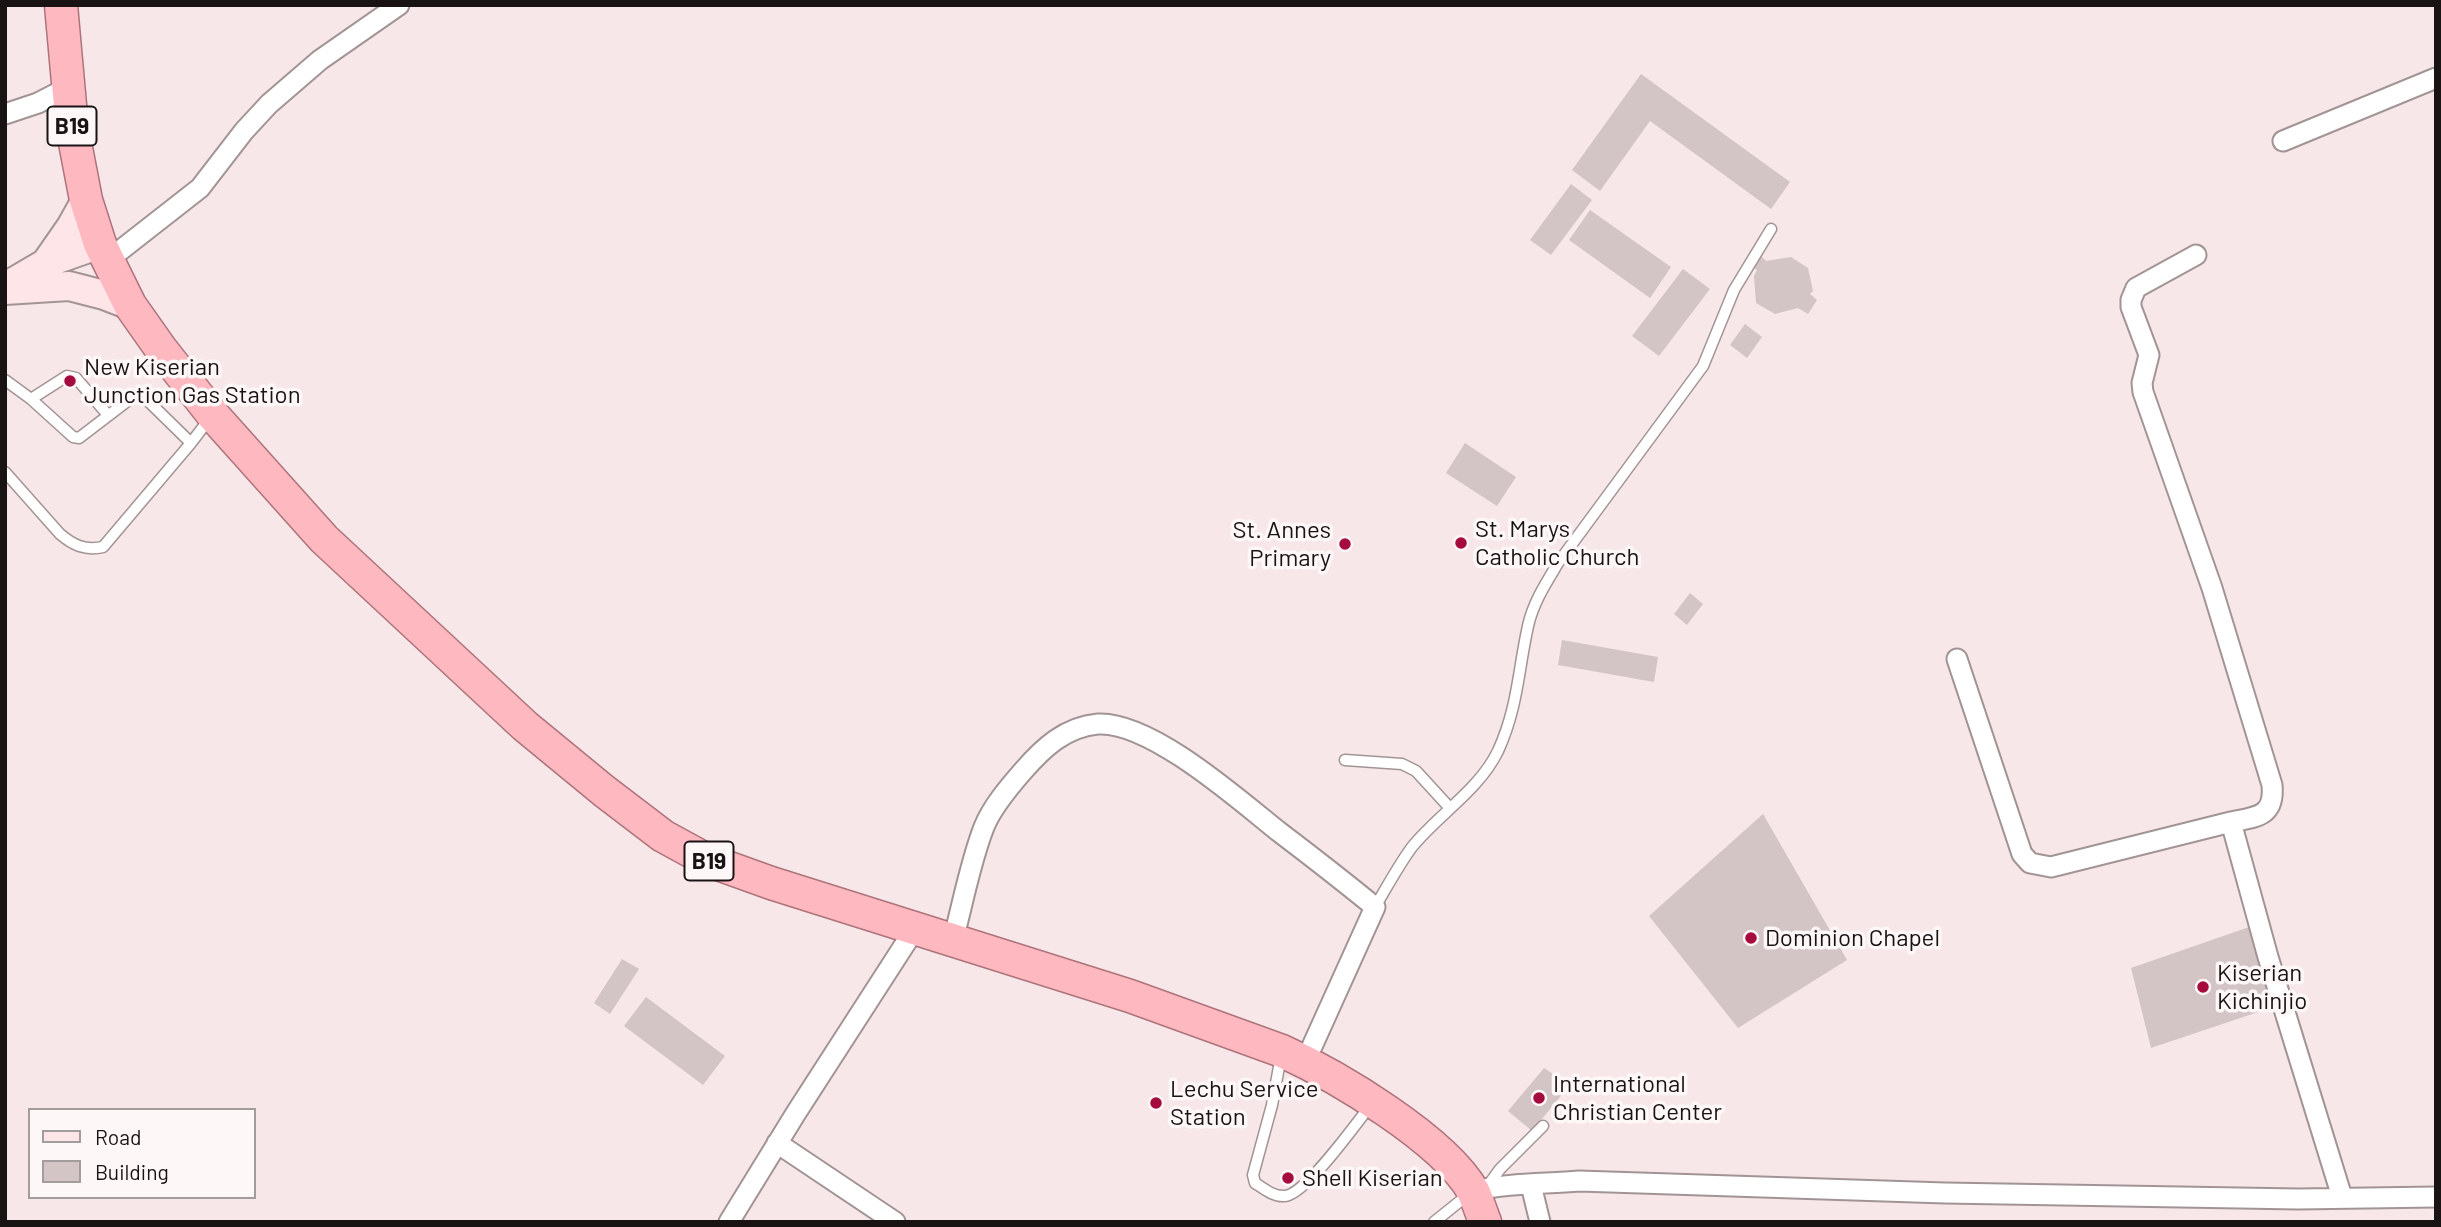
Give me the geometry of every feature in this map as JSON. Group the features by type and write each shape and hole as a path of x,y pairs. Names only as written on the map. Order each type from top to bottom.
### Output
{"highway":[{"name":"B19","path":"61,5 67,88 86,200 104,252 130,305 160,349 213,415 324,539 525,726 663,836 707,860 771,883 1130,996 1294,1056 1425,1138 1480,1190 1485,1222"}],"main road":[{"path":"5,289 46,263 86,200"},
{"path":"46,263 104,252"},
{"path":"5,289 69,286 130,305"}],"street":[{"path":"104,252 200,188 244,131 270,104 320,60 399,5"},
{"path":"2283,141 2436,78"},
{"path":"5,114 38,103 67,88"},
{"path":"1957,659 2022,854 2030,863 2051,867 2262,815 2267,811 2272,799 2272,785 2212,588 2143,392 2141,383 2149,355 2131,307 2136,288 2196,256"},
{"path":"953,940 973,859 985,824 1011,785 1046,745 1083,726 1101,724 1134,731 1155,741 1212,778 1375,906 1294,1056"},
{"path":"2231,822 2267,957 2342,1197"},
{"path":"729,1222 916,927"},
{"path":"777,1143 895,1222"},
{"path":"1480,1190 1513,1183 1531,1185 1579,1181 1945,1193 2298,1199 2436,1197"},
{"path":"1531,1185 1540,1222"}],"lane":[{"path":"1375,906 1412,848 1449,807 1477,783 1497,753 1516,703 1528,624 1538,597 1558,563 1703,366 1734,290 1771,229"},
{"path":"31,398 69,376 76,378 108,415"},
{"path":"5,380 31,398 73,437 79,438 134,396 144,397 191,443"},
{"path":"5,472 70,543 83,548 103,547 213,415"},
{"path":"1345,760 1402,764 1426,780 1449,807"},
{"path":"1294,1056 1272,1105 1253,1175 1255,1183 1265,1190 1286,1196 1296,1192 1310,1180 1373,1103"},
{"path":"1434,1222 1480,1190 1543,1126"}],"building":[{"path":"1641,74 1790,182 1771,209 1650,121 1600,191 1572,170"},
{"path":"1571,184 1592,200 1551,255 1530,240"},
{"path":"1590,210 1671,267 1650,298 1569,240"},
{"path":"1761,256 1766,261 1791,257 1808,268 1813,291 1810,294 1817,300 1808,314 1798,308 1775,314 1756,303 1754,276 1757,270 1753,267"},
{"path":"1683,269 1710,289 1659,356 1632,336"},
{"path":"1745,324 1762,337 1747,358 1730,345"},
{"path":"1465,443 1516,477 1497,506 1446,473"},
{"path":"1690,593 1703,604 1687,625 1674,614"},
{"path":"1562,640 1658,657 1654,682 1558,665"},
{"name":"Dominion Chapel","path":"1763,814 1847,960 1738,1028 1649,916"},
{"name":"Kiserian Kichinjio","path":"2255,925 2276,1006 2151,1048 2131,968"},
{"path":"622,959 639,969 610,1014 594,1003"},
{"path":"646,997 725,1056 703,1085 624,1026"},
{"name":"International Christian Center","path":"1544,1068 1570,1085 1532,1131 1508,1111"}],"place":[{"name":"New Kiserian Junction Gas Station","path":"70,381"},
{"name":"St. Marys Catholic Church","path":"1461,543"},
{"name":"St. Annes Primary","path":"1345,544"},
{"name":"Dominion Chapel","path":"1751,938"},
{"name":"Kiserian Kichinjio","path":"2203,987"},
{"name":"International Christian Center","path":"1539,1098"},
{"name":"Lechu Service Station","path":"1156,1103"},
{"name":"Shell Kiserian","path":"1288,1178"}]}
